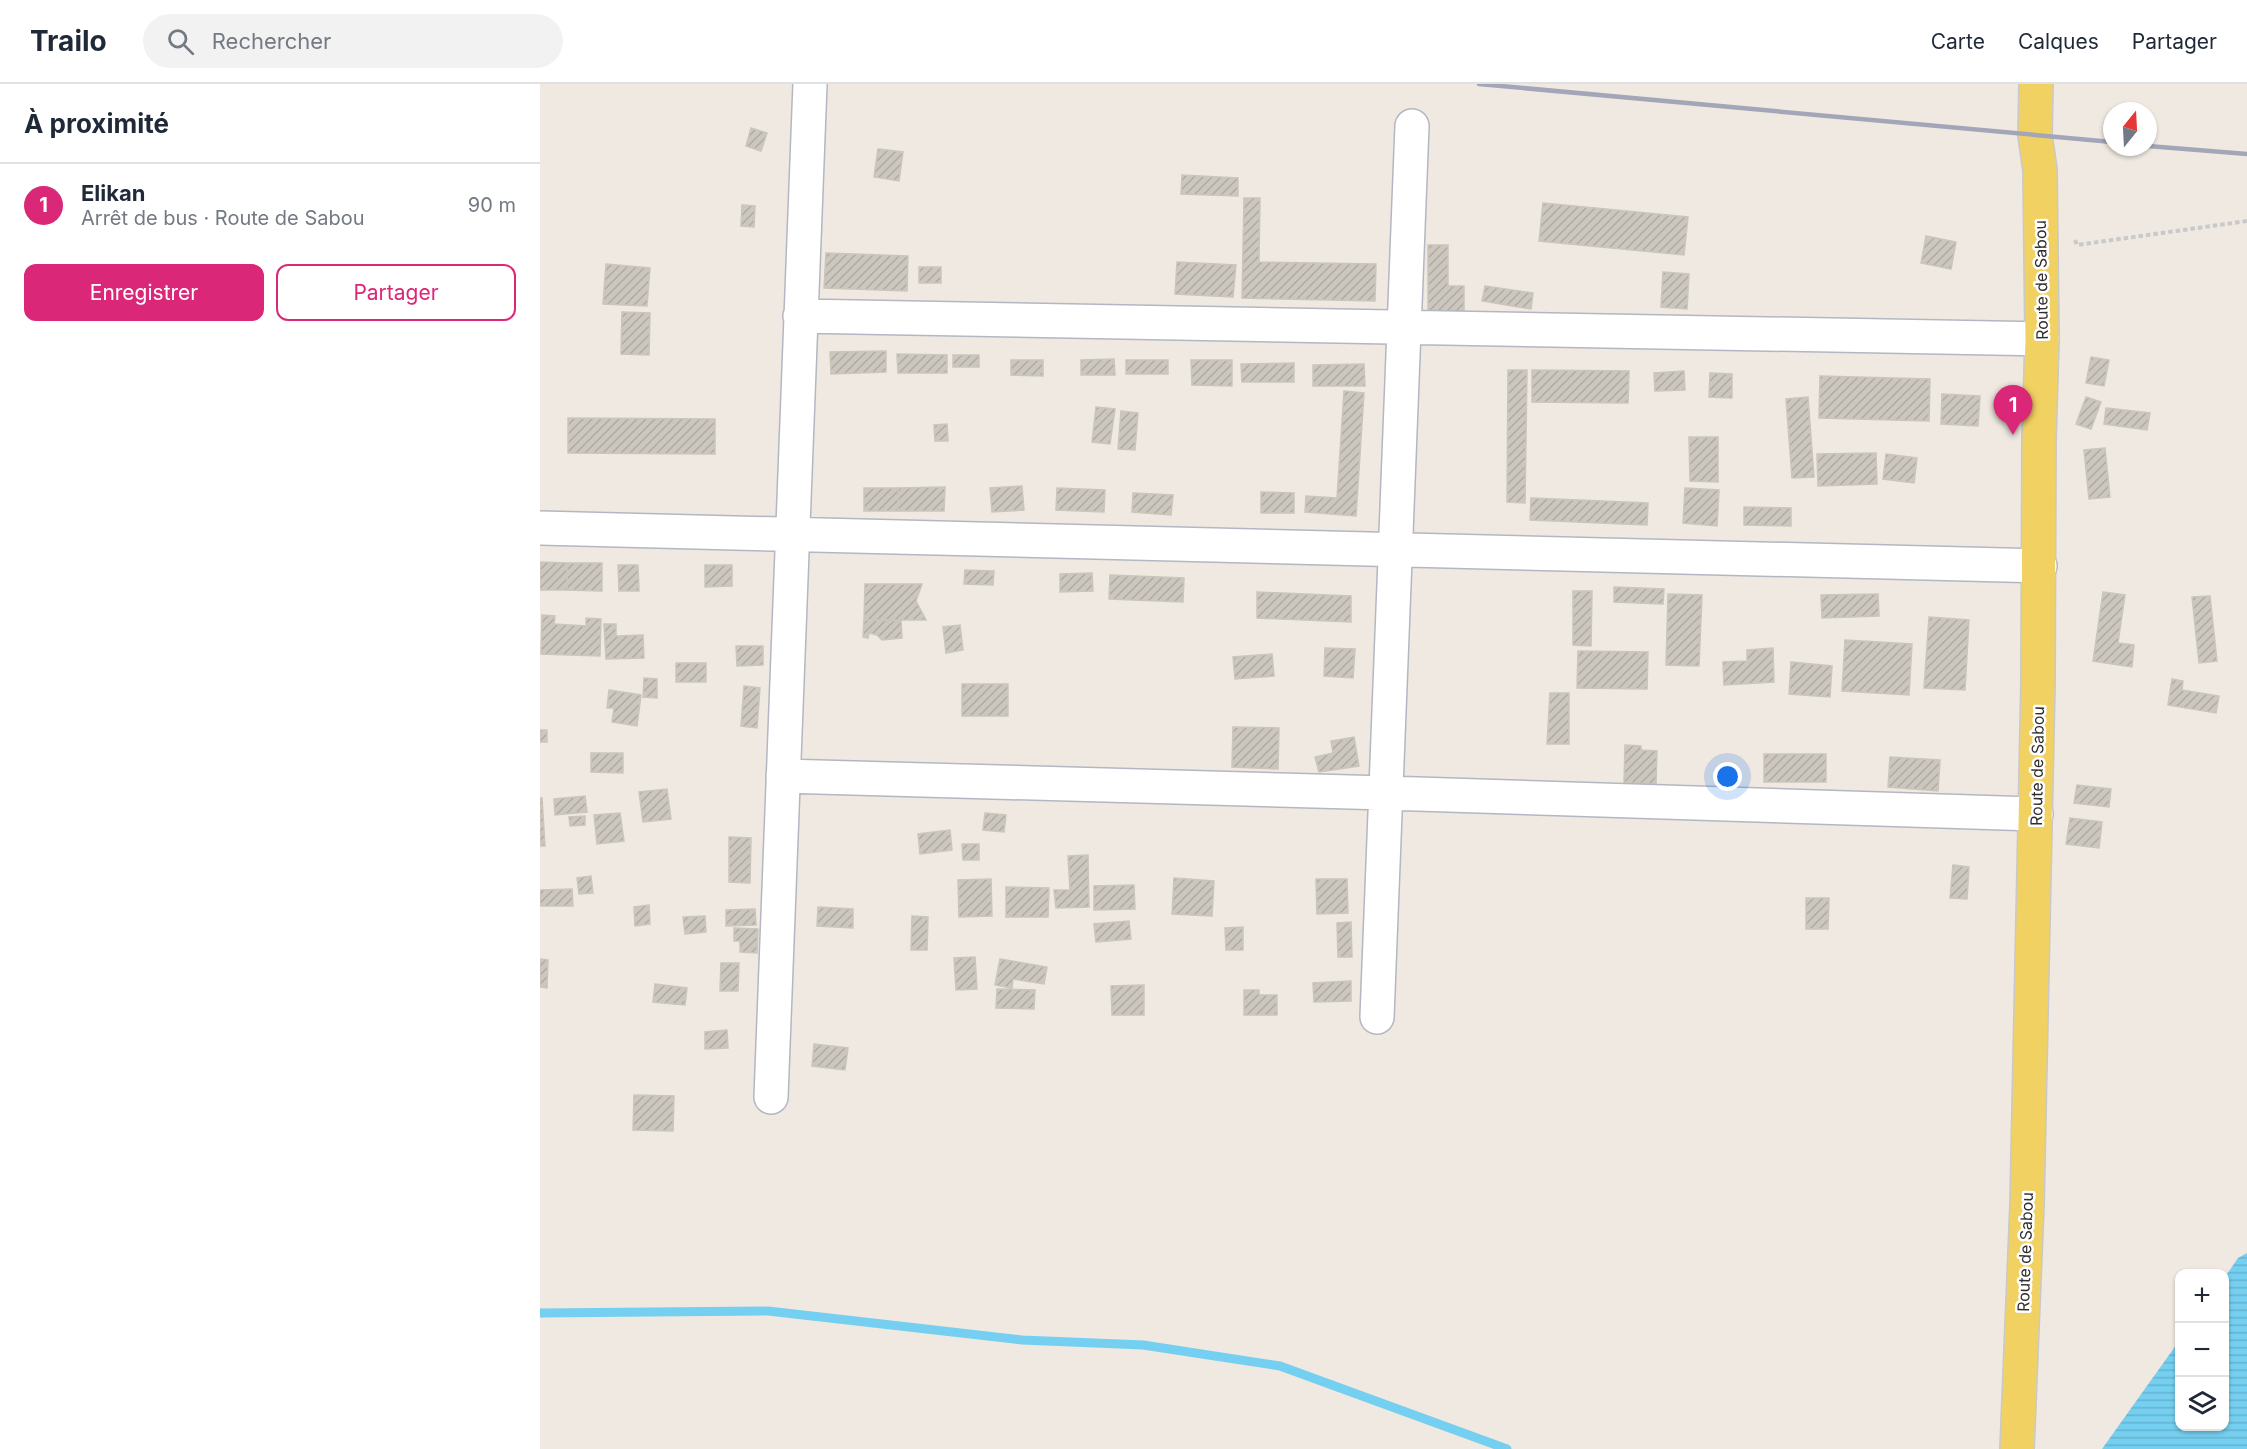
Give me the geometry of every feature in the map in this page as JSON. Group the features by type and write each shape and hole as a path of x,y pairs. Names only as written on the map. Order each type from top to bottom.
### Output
{"main road":[{"name":"Route de Sabou","path":"2017,1449 2027,1205 2040,566 2039,440 2042,339 2040,170 2035,135 2036,84"}],"street":[{"path":"771,1097 810,84"},
{"path":"1377,1017 1412,126"},
{"path":"801,316 2042,339"},
{"path":"540,528 2040,566"},
{"path":"783,776 2036,814"}],"path":[{"path":"2072,234 2077,244 2247,221"}],"water":[{"path":"2247,1253 2247,1449 2102,1449 2175,1347 2175,1431 2229,1431 2229,1271 2238,1258"}],"building":[{"path":"751,128 767,133 761,151 746,146"},
{"path":"878,149 903,152 899,181 874,177"},
{"path":"1182,175 1238,178 1238,196 1181,194"},
{"path":"1244,198 1260,198 1259,262 1376,264 1375,301 1242,298"},
{"path":"1543,203 1688,217 1684,255 1539,241"},
{"path":"742,205 755,206 754,227 741,226"},
{"path":"1926,236 1956,242 1951,269 1921,263"},
{"path":"1428,245 1448,245 1448,286 1464,286 1464,317 1428,317"},
{"path":"826,253 908,256 907,291 824,288"},
{"path":"1177,262 1236,265 1233,297 1175,294"},
{"path":"606,264 650,268 647,306 603,304"},
{"path":"919,267 941,267 941,283 919,283"},
{"path":"1663,272 1689,274 1687,309 1661,307"},
{"path":"1485,286 1533,293 1531,309 1482,301"},
{"path":"622,312 650,313 649,355 621,354"},
{"path":"886,351 886,372 831,374 830,352"},
{"path":"897,354 947,355 947,373 898,373"},
{"path":"953,355 979,355 979,367 953,367"},
{"path":"2091,357 2109,360 2104,386 2086,383"},
{"path":"1114,359 1115,375 1081,375 1081,360"},
{"path":"1011,360 1043,360 1043,376 1011,375"},
{"path":"1126,360 1168,360 1168,374 1126,374"},
{"path":"1191,360 1232,360 1232,386 1192,385"},
{"path":"1294,363 1294,382 1242,382 1241,364"},
{"path":"1364,364 1365,386 1313,386 1313,365"},
{"path":"1508,370 1527,370 1525,503 1507,502"},
{"path":"1532,370 1629,371 1628,403 1532,402"},
{"path":"1684,371 1685,390 1655,391 1654,373"},
{"path":"1710,373 1732,374 1732,398 1709,397"},
{"path":"1820,376 1930,379 1929,421 1819,418"},
{"path":"1344,391 1364,393 1356,516 1305,512 1306,496 1337,498"},
{"path":"1942,394 1980,396 1978,426 1941,424"},
{"path":"1808,397 1814,477 1792,478 1786,399"},
{"path":"2086,397 2101,402 2091,429 2076,424"},
{"path":"1096,407 1115,409 1110,444 1092,442"},
{"path":"2106,408 2150,413 2147,430 2104,424"},
{"path":"1121,411 1138,413 1135,450 1118,449"},
{"path":"568,418 715,419 715,454 568,453"},
{"path":"947,424 948,441 935,441 934,425"},
{"path":"1689,437 1718,437 1718,482 1690,481"},
{"path":"2105,448 2110,497 2089,499 2084,450"},
{"path":"1876,453 1877,484 1818,486 1817,454"},
{"path":"1886,454 1917,458 1914,483 1883,479"},
{"path":"1022,486 1024,510 992,512 990,488"},
{"path":"945,487 944,511 898,511 898,488"},
{"path":"864,488 898,488 898,511 864,511"},
{"path":"1057,488 1105,490 1104,512 1056,510"},
{"path":"1685,488 1719,490 1717,526 1683,523"},
{"path":"1261,492 1294,493 1294,513 1261,513"},
{"path":"1133,493 1173,495 1171,515 1132,512"},
{"path":"1531,498 1648,503 1647,525 1530,520"},
{"path":"1744,507 1791,508 1791,526 1744,525"},
{"path":"540,562 567,563 567,590 540,590"},
{"path":"567,563 602,563 602,591 567,590"},
{"path":"618,565 638,565 639,591 619,591"},
{"path":"705,565 732,565 732,586 705,587"},
{"path":"965,570 994,571 993,585 964,584"},
{"path":"1092,573 1093,591 1060,592 1060,574"},
{"path":"1110,575 1184,578 1183,602 1109,599"},
{"path":"865,584 922,584 916,601 926,620 864,620"},
{"path":"1614,587 1664,589 1663,604 1614,602"},
{"path":"1573,591 1592,591 1591,646 1573,645"},
{"path":"1257,592 1351,596 1351,622 1257,618"},
{"path":"2103,592 2125,595 2118,643 2134,645 2132,667 2093,661"},
{"path":"1668,594 1702,595 1699,666 1666,665"},
{"path":"1878,594 1879,616 1822,618 1821,595"},
{"path":"2210,596 2217,661 2199,663 2192,597"},
{"path":"542,615 555,616 554,624 586,626 586,618 601,619 600,656 541,654"},
{"path":"1929,617 1969,620 1965,690 1924,688"},
{"path":"864,620 901,621 902,638 882,640 877,635 869,633 868,638 863,637"},
{"path":"604,624 616,624 616,636 643,635 644,658 606,659"},
{"path":"960,625 963,650 946,653 943,627"},
{"path":"1845,640 1912,644 1909,695 1842,691"},
{"path":"736,646 763,646 763,665 737,666"},
{"path":"1325,648 1355,649 1353,678 1324,676"},
{"path":"1773,648 1774,682 1724,685 1723,662 1747,661 1747,650"},
{"path":"1578,651 1648,652 1647,689 1577,688"},
{"path":"1272,654 1274,676 1235,679 1233,657"},
{"path":"1791,662 1832,666 1830,697 1789,694"},
{"path":"676,663 706,663 706,682 676,682"},
{"path":"644,678 657,679 657,698 643,697"},
{"path":"2172,679 2183,681 2182,690 2219,696 2216,713 2168,705"},
{"path":"962,684 1008,684 1008,716 962,716"},
{"path":"744,686 760,688 757,728 741,726"},
{"path":"609,690 641,695 637,726 612,722 614,708 607,708"},
{"path":"1550,693 1569,693 1569,744 1547,744"},
{"path":"1233,727 1279,728 1278,769 1232,767"},
{"path":"540,730 547,730 547,742 540,742"},
{"path":"1354,737 1359,766 1319,772 1315,757 1333,753 1331,741"},
{"path":"1625,745 1641,746 1641,750 1657,751 1656,784 1624,783"},
{"path":"591,753 623,753 623,773 591,772"},
{"path":"1764,754 1826,754 1826,782 1764,782"},
{"path":"1890,757 1940,760 1938,791 1888,787"},
{"path":"2077,785 2111,789 2109,807 2074,803"},
{"path":"667,789 671,819 643,822 639,792"},
{"path":"585,796 587,812 555,815 554,799"},
{"path":"540,798 542,798 545,846 540,846"},
{"path":"620,813 624,841 597,844 594,815"},
{"path":"985,813 1006,815 1004,832 983,830"},
{"path":"585,816 585,825 570,826 569,817"},
{"path":"2070,818 2102,822 2099,848 2066,844"},
{"path":"950,830 952,850 920,854 918,834"},
{"path":"729,837 751,838 750,883 729,882"},
{"path":"962,844 979,844 979,860 963,860"},
{"path":"1088,855 1089,907 1056,908 1054,890 1070,890 1068,856"},
{"path":"1953,865 1969,867 1967,899 1950,898"},
{"path":"591,876 593,893 579,894 577,878"},
{"path":"1174,878 1214,881 1212,916 1172,914"},
{"path":"991,879 992,916 959,917 958,880"},
{"path":"1316,879 1347,879 1348,913 1317,914"},
{"path":"1134,885 1135,909 1094,910 1094,886"},
{"path":"1006,887 1049,888 1048,917 1006,917"},
{"path":"572,889 573,906 540,906 540,890"},
{"path":"1806,898 1829,898 1828,929 1806,929"},
{"path":"649,905 650,924 635,926 634,907"},
{"path":"818,907 853,909 853,928 817,926"},
{"path":"755,909 756,925 726,926 726,910"},
{"path":"705,916 706,932 685,934 683,917"},
{"path":"912,916 928,917 927,950 911,950"},
{"path":"1129,921 1131,939 1096,942 1094,924"},
{"path":"1351,922 1352,957 1338,957 1337,923"},
{"path":"1243,927 1243,950 1226,950 1225,928"},
{"path":"734,928 758,929 757,953 740,952 740,941 734,941"},
{"path":"975,957 977,989 956,990 954,958"},
{"path":"540,959 548,960 547,988 540,987"},
{"path":"1000,959 1047,967 1044,984 1013,979 1012,988 995,985"},
{"path":"721,963 739,963 738,991 720,991"},
{"path":"1351,981 1351,1001 1314,1002 1313,983"},
{"path":"655,984 687,988 685,1005 653,1002"},
{"path":"1144,985 1144,1015 1112,1015 1111,986"},
{"path":"997,989 1035,990 1034,1009 996,1008"},
{"path":"1244,990 1259,990 1259,995 1277,995 1277,1015 1244,1015"},
{"path":"727,1030 728,1048 705,1049 705,1032"},
{"path":"814,1044 848,1048 845,1070 812,1066"},
{"path":"634,1095 674,1096 673,1131 633,1130"}],"waterway":[{"path":"540,1313 768,1311 1022,1340 1143,1345 1280,1366 1507,1449"}],"railway":[{"path":"1479,84 2103,141"},
{"path":"2157,147 2247,154"}],"place":[{"name":"Elikan","path":"2013,435"}]}
